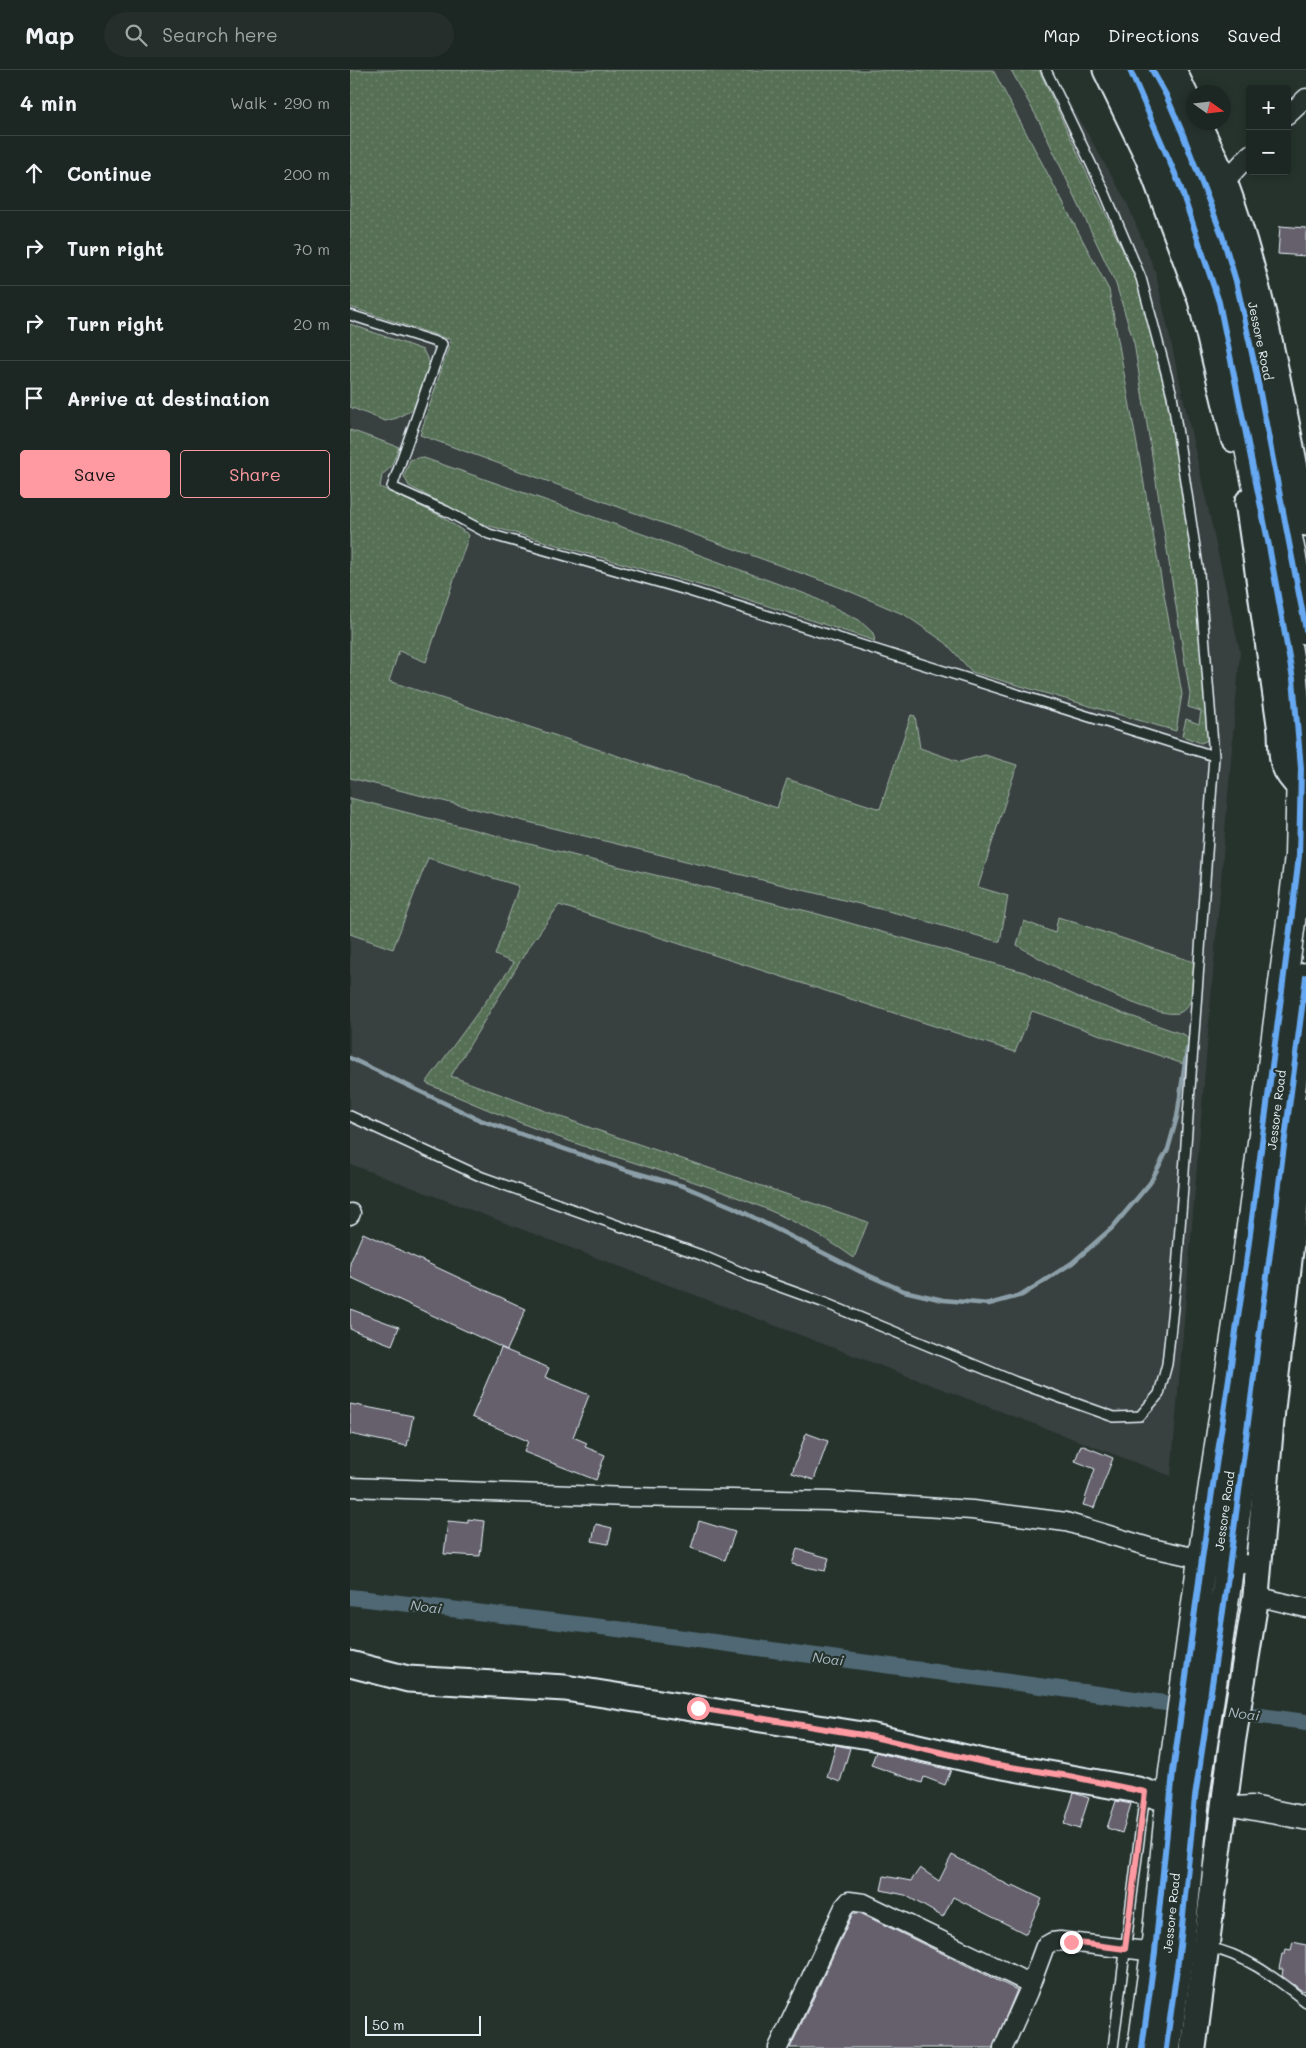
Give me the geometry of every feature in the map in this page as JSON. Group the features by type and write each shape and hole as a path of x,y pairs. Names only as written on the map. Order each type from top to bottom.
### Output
{"highway":[{"path":"1130,70 1179,183 1219,302 1293,679 1301,788 1277,1271 1202,1559 1200,1671 1173,1772 1176,1803 1142,2048"},
{"name":"Jessore Road","path":"1152,70 1176,117 1236,281 1255,367 1306,630"},
{"name":"Jessore Road","path":"1166,2048 1180,1946 1176,1803 1200,1671 1230,1561 1277,1271 1301,1046 1306,977"}],"street":[{"path":"1106,70 1148,157 1201,300 1246,488 1282,731 1282,760 1288,776 1301,788"},
{"path":"1173,70 1186,97"},
{"path":"1291,112 1306,98"},
{"path":"1201,130 1224,180 1248,263 1302,481 1306,523"},
{"path":"1208,202 1224,180 1246,158"},
{"path":"1193,2048 1228,1774 1256,1596 1272,1410 1277,1271 1304,1141 1306,1111"},
{"path":"350,1487 629,1497 829,1500 972,1510 1066,1522 1152,1548 1202,1559 1259,1566"},
{"path":"1256,1596 1306,1608"},
{"path":"350,1664 408,1678 565,1688 869,1736 992,1764 1069,1776 1223,1814 1234,1806 1252,1805 1306,1816"},
{"path":"778,2048 844,1907 849,1901 864,1903 1030,1984"},
{"path":"1003,2048 1045,1946 1052,1942 1155,1952"}],"lane":[{"path":"350,1116 482,1177 692,1252 750,1276 825,1303 1016,1382 1114,1417 1140,1416 1159,1394 1167,1364 1177,1270 1214,756 1199,573 1172,395 1141,278 1105,193 1046,70"},
{"path":"350,315 442,344 392,487 446,511 489,534 696,593 1214,756"},
{"path":"1113,2048 1125,1949 1176,1803"},
{"path":"1223,1814 1306,1825"},
{"path":"1206,1947 1226,1951 1250,1961 1306,2002"}],"shaded area":[{"path":"350,70 1051,70 1127,203 1155,271 1240,652 1171,1476 350,1164"}],"green space":[{"path":"350,70 993,70 1109,290 1182,694 1176,731 972,672 946,643 905,615 842,588 420,435 451,340 350,307"},
{"path":"1011,70 1039,70 1137,281 1167,399 1195,570 1208,740 1201,743 1182,736 1186,719 1199,724 1201,711 1188,707 1190,694 1134,343 1116,284 1040,123"},
{"path":"350,324 423,350 430,364 413,409 397,418 385,421 350,407"},
{"path":"350,430 399,447 391,467 382,475 380,487 441,516 469,535 426,662 399,651 389,681 777,808 787,779 880,809 911,715 915,716 920,748 960,762 985,755 1017,765 978,887 1008,896 1000,942 904,915 350,778"},
{"path":"421,457 651,537 811,596 859,620 873,633 875,641 731,594 479,523 409,486 404,476 410,460"},
{"path":"350,798 596,861 807,911 1024,972 1085,1000 1185,1035 1188,1038 1189,1066 1032,1011 1015,1052 559,905 527,950 451,1076 591,1128 868,1222 854,1258 825,1239 762,1207 550,1134 426,1083 514,963 495,955 519,886 428,858 393,949 350,934"},
{"path":"1058,917 1197,963 1194,990 1190,1003 1181,1012 1169,1013 1149,1009 1099,989 1017,945 1024,921 1055,933"}],"building":[{"path":"1280,226 1306,228 1306,256 1278,254"},
{"path":"363,1233 526,1309 507,1350 350,1277 350,1263"},
{"path":"350,1309 399,1327 392,1345 350,1329"},
{"path":"501,1348 549,1368 545,1377 589,1395 573,1437 587,1443 585,1447 605,1455 596,1480 524,1452 528,1441 472,1417"},
{"path":"350,1404 413,1416 407,1446 350,1434"},
{"path":"806,1433 828,1441 814,1480 792,1473"},
{"path":"1081,1445 1113,1458 1094,1508 1083,1505 1095,1469 1075,1461"},
{"path":"468,1519 484,1521 480,1556 444,1554 448,1521 468,1523"},
{"path":"699,1521 735,1532 725,1560 691,1548"},
{"path":"596,1524 612,1528 608,1544 592,1541"},
{"path":"797,1549 829,1558 825,1571 792,1564"},
{"path":"836,1745 850,1748 840,1782 827,1777"},
{"path":"876,1752 951,1770 945,1785 924,1777 922,1783 871,1765"},
{"path":"1074,1793 1089,1798 1079,1829 1064,1824"},
{"path":"1116,1801 1131,1804 1122,1833 1107,1828"},
{"path":"952,1855 1012,1887 1013,1885 1042,1899 1026,1934 953,1897 943,1917 905,1895 881,1890 884,1876 911,1881 920,1868 939,1881"},
{"path":"853,1913 860,1913 1017,1990 993,2048 790,2048"},
{"path":"1293,1942 1306,1945 1306,1991 1301,1990 1282,1976 1283,1969 1279,1969 1282,1954 1285,1954 1286,1949 1291,1950"}],"waterway":[{"path":"350,1058 480,1120 626,1170 683,1186 733,1207 861,1272 904,1291 943,1300 989,1304 1022,1295 1072,1263 1112,1228 1150,1183 1168,1149 1177,1117 1187,1049"},
{"name":"Noai","path":"350,1597 610,1628 1306,1722"}],"cycle path":[{"path":"1130,70 1179,183 1219,302 1269,546 1293,679 1301,768 1299,856 1292,914 1246,1264 1202,1559 1173,1772 1155,1952 1142,2048"},
{"path":"1152,70 1166,95 1182,132 1222,235 1236,281 1255,367 1306,630"},
{"path":"1166,2048 1180,1946 1195,1797 1226,1591 1306,977"}],"route":[{"path":"698,1708 869,1736 992,1764 1069,1776 1145,1792 1125,1949 1071,1942"}]}
